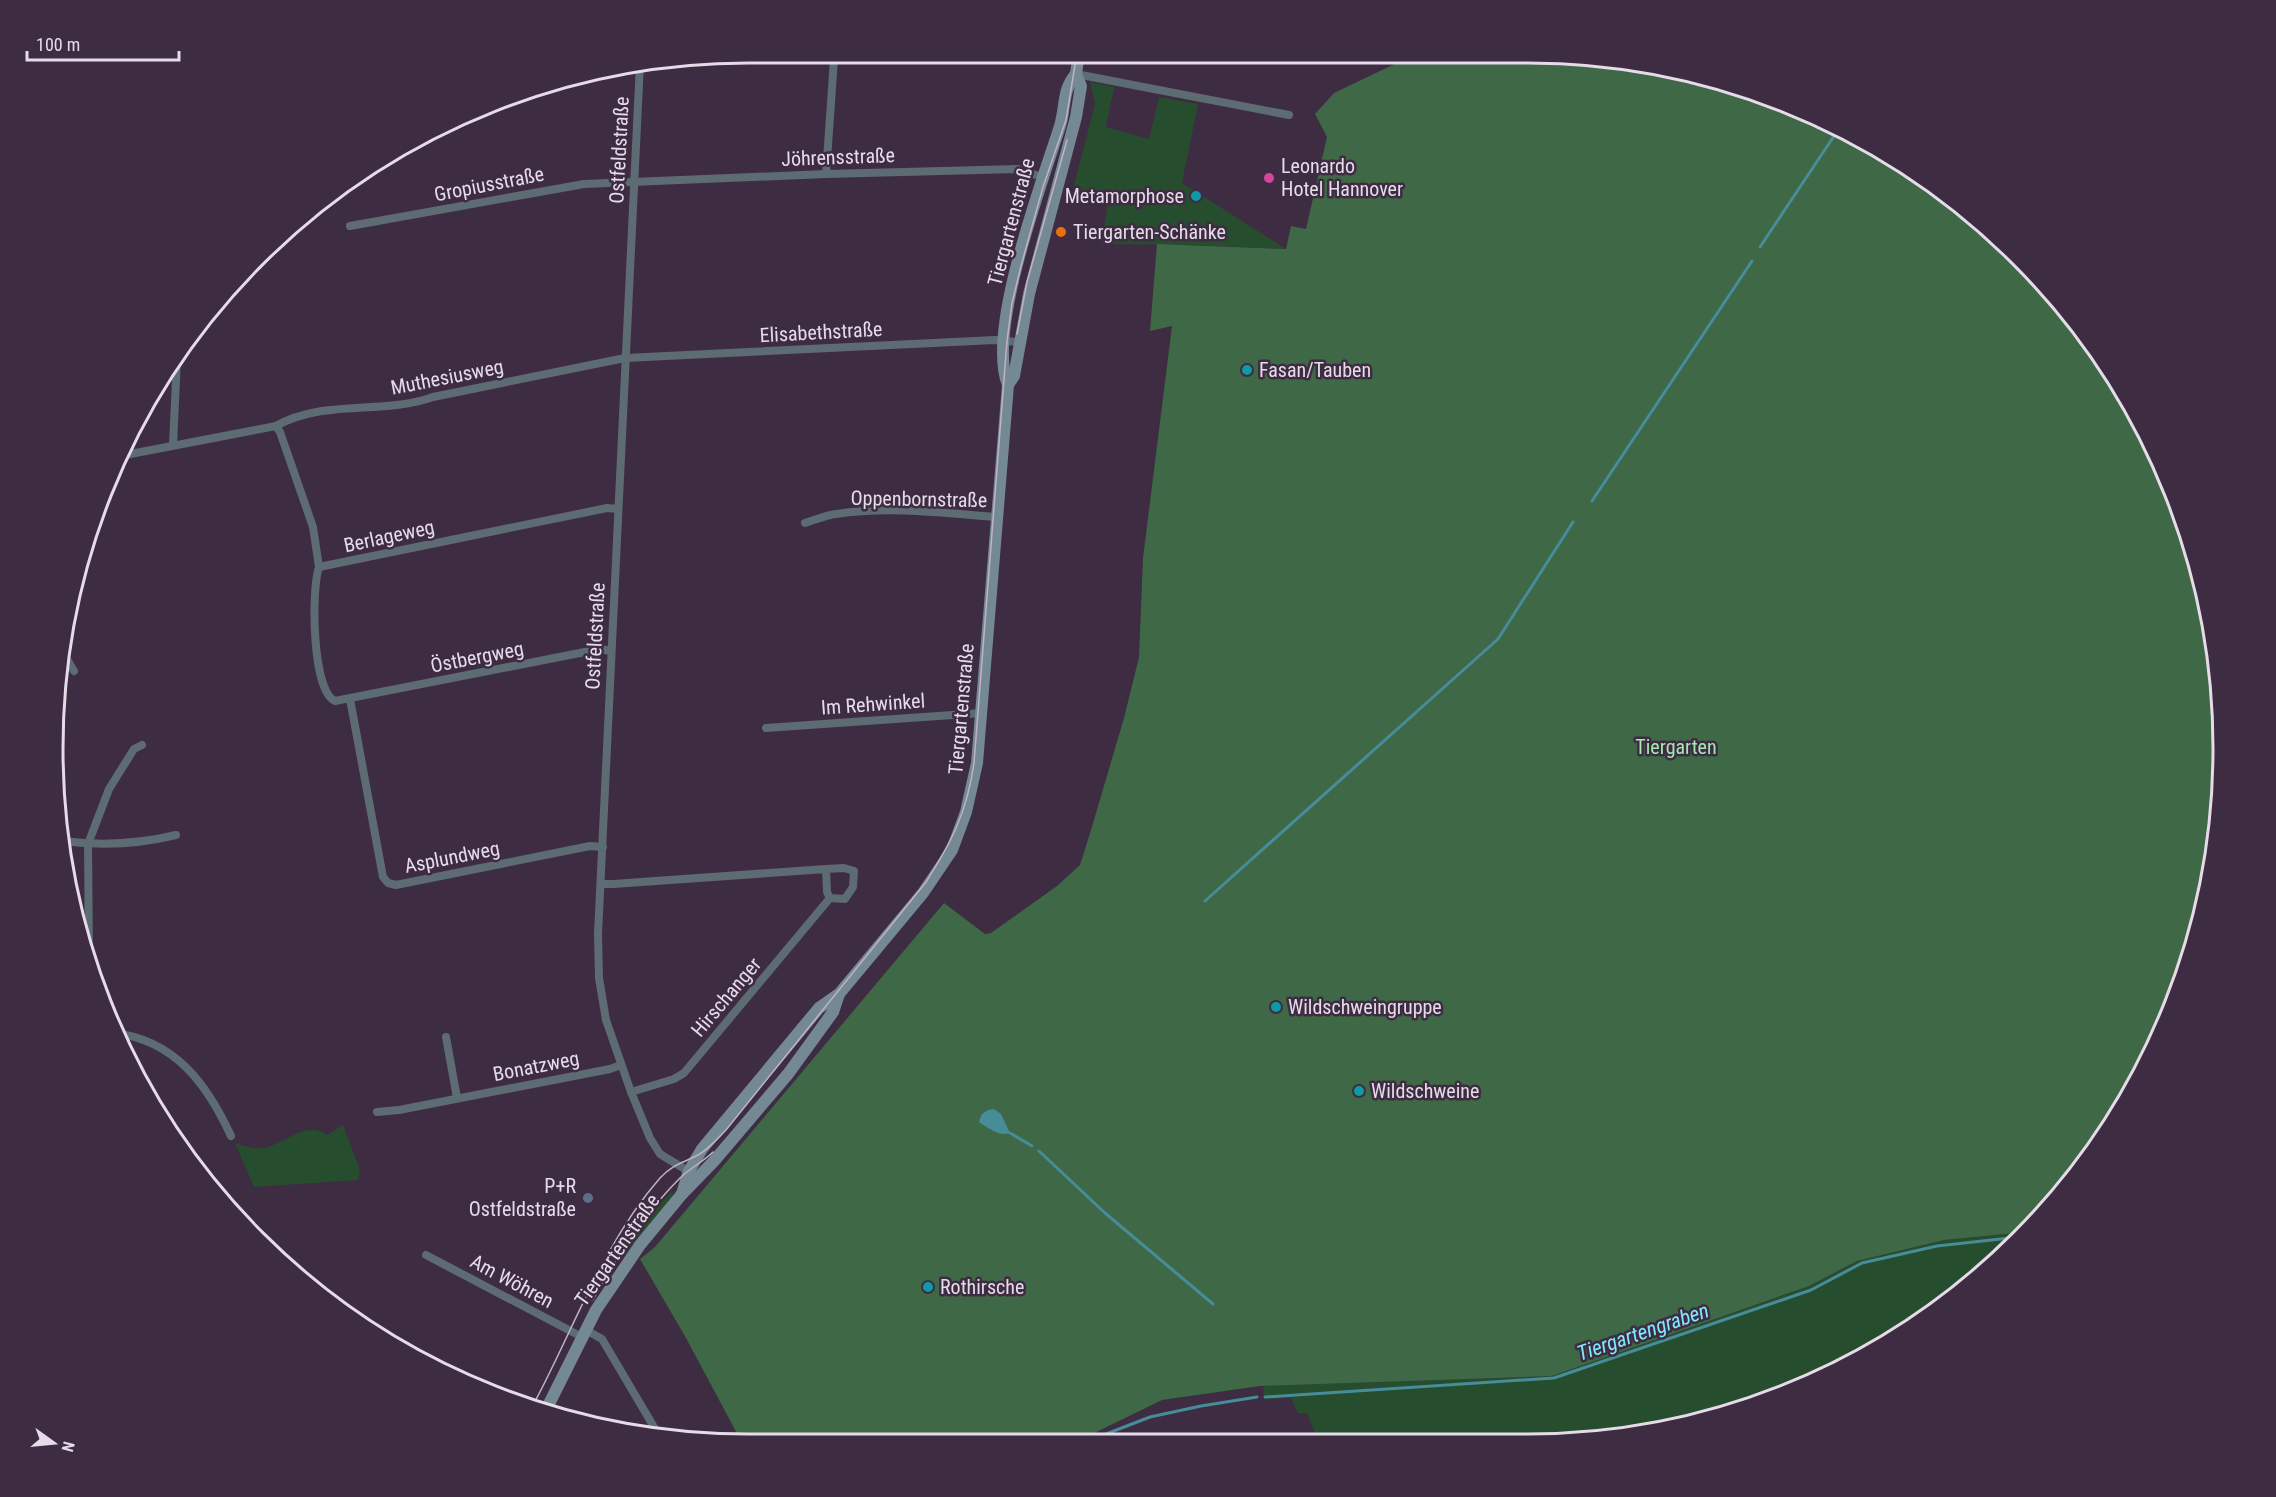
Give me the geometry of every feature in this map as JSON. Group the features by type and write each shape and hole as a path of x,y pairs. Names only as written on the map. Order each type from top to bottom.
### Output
{"main road":[{"name":"Tiergartenstraße","path":"1008,385 1014,376 1033,277 1076,117 1081,86 1076,74 1077,63"},
{"name":"Tiergartenstraße","path":"549,1404 596,1310 640,1245 682,1194 707,1142 819,1008 839,994 923,893 952,850 960,831 972,791 981,713 1008,385 1004,375 1005,321 1042,177 1060,124 1068,83 1076,74"},
{"name":"Tiergartenstraße","path":"693,1174 788,1074 833,1012 839,994"}],"street":[{"path":"826,174 834,63"},
{"name":"Ostfeldstraße","path":"640,72 598,934 599,978 606,1020 650,1138 660,1154 693,1174"},
{"path":"1076,74 1289,115"},
{"name":"Jöhrensstraße","path":"634,181 1018,169 1042,177"},
{"name":"Gropiusstraße","path":"350,226 584,184 634,181"},
{"name":"Elisabethstraße","path":"625,358 1019,342"},
{"name":"Muthesiusweg","path":"130,454 276,426 290,418 340,409 416,404 434,398 625,358"},
{"path":"173,445 176,372"},
{"path":"276,426 307,505 319,567"},
{"name":"Berlageweg","path":"350,699 335,701 329,699 325,691 316,644 314,618 319,567 607,508 618,509"},
{"name":"Oppenbornstraße","path":"805,523 835,514 879,511 997,517"},
{"name":"Östbergweg","path":"350,699 600,649 611,651"},
{"path":"69,662 74,671"},
{"name":"Asplundweg","path":"350,699 383,877 388,883 396,885 590,846 603,847"},
{"name":"Im Rehwinkel","path":"766,728 981,713"},
{"path":"88,933 88,844 109,789 134,749 142,745"},
{"path":"70,842 88,844 149,842 176,835"},
{"name":"Hirschanger","path":"601,884 844,868 854,871 853,887 845,899 830,898 684,1073 674,1079 631,1092"},
{"path":"826,869 827,892 830,898"},
{"path":"126,1035 146,1039 176,1057 202,1086 223,1117 231,1136"},
{"path":"446,1037 457,1098"},
{"name":"Bonatzweg","path":"377,1112 399,1110 621,1065"},
{"name":"Am Wöhren","path":"426,1255 584,1333 602,1339 655,1427"}],"green space":[{"name":"Tiergarten","path":"1397,63 1572,64 1661,76 1705,86 1790,115 1870,155 1945,205 1979,233 2043,297 2097,368 2142,445 2177,528 2200,615 2212,704 2212,793 2200,882 2190,926 2161,1011 2121,1091 2097,1129 2071,1166 2012,1233 1944,1240 1857,1261 1809,1286 1552,1376 1260,1386 1162,1400 1092,1434 737,1434 686,1338 640,1259 655,1247 944,903 985,934 991,933 1057,886 1080,865 1124,718 1139,657 1143,558 1172,326 1150,331 1157,244 1286,249 1291,226 1306,229 1327,137 1315,114 1334,93"},
{"path":"1090,82 1114,87 1106,127 1149,139 1159,97 1198,104 1182,183 1286,249 1101,244 1109,196 1072,193 1095,104"},
{"path":"343,1125 360,1170 358,1180 254,1187 235,1143 252,1148 264,1148 305,1131 320,1131 327,1135"},
{"path":"672,1191 674,1194 626,1257 623,1255 646,1221"},
{"path":"2012,1233 1945,1292 1870,1342 1790,1382 1705,1411 1661,1421 1572,1433 1316,1434 1307,1413 1298,1413 1291,1398 1264,1399 1263,1386 1552,1376 1809,1286 1857,1261 1944,1240"}],"water":[{"path":"994,1109 1001,1114 1010,1133 998,1133 979,1122 984,1112"}],"waterway":[{"path":"1760,247 1834,136"},
{"path":"1592,501 1752,261"},
{"path":"1205,901 1498,639 1573,522"},
{"path":"1010,1133 1032,1146"},
{"path":"1039,1151 1105,1213 1213,1304"},
{"name":"Tiergartengraben","path":"1265,1397 1554,1378 1811,1290 1862,1263 1937,1246 2006,1238"},
{"name":"Tiergartengraben","path":"1106,1434 1150,1417 1257,1397"}],"tram line":[{"path":"535,1400 605,1260 621,1231 640,1204 665,1173 702,1153 726,1130 926,882 957,826 963,811 974,763 1007,341 1012,303 1043,187 1066,120 1075,63"},
{"path":"1017,334 1027,282 1067,140"},
{"path":"593,1300 622,1251 655,1205 680,1178 713,1152"}],"place":[{"name":"Leonardo Hotel Hannover","path":"1269,178"},
{"name":"Metamorphose","path":"1196,196"},
{"name":"Tiergarten-Schänke","path":"1061,232"},
{"name":"Fasan/Tauben","path":"1247,370"},
{"name":"Wildschweingruppe","path":"1276,1007"},
{"name":"Wildschweine","path":"1359,1091"},
{"name":"P+R Ostfeldstraße","path":"588,1198"},
{"name":"Rothirsche","path":"928,1287"}]}
